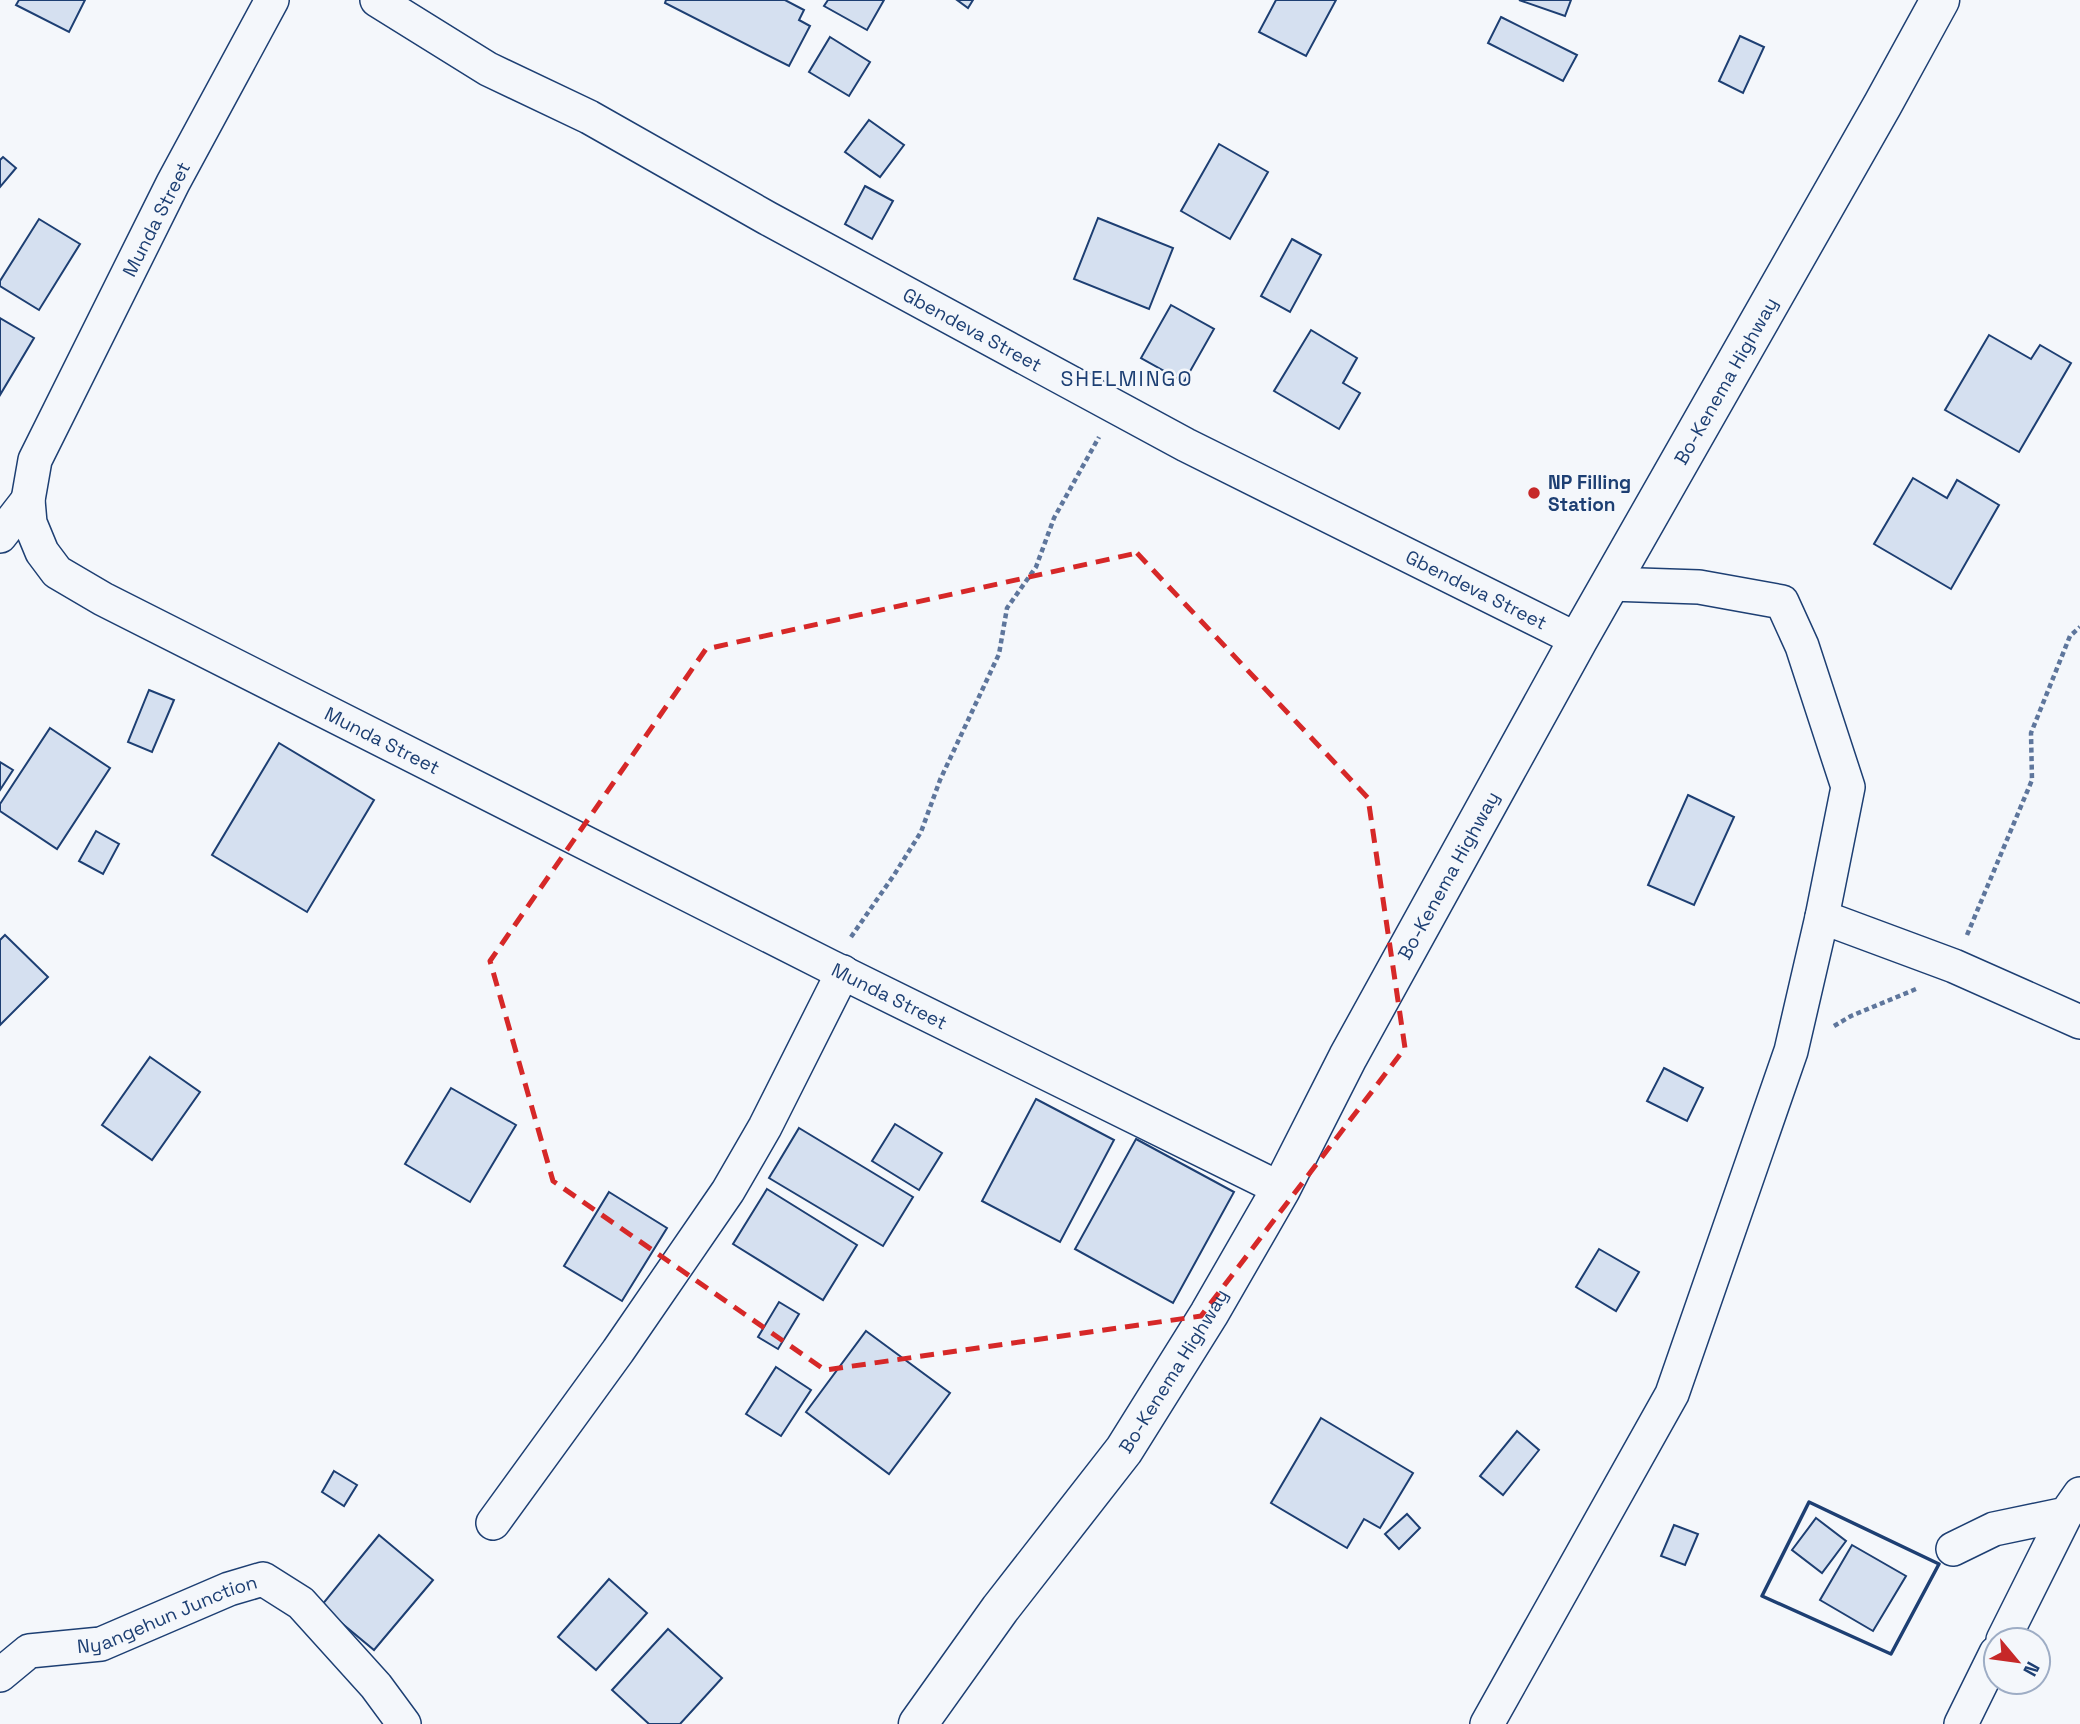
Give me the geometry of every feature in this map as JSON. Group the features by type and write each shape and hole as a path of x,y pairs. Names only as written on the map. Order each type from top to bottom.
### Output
{"highway":[{"name":"Bo-Kenema Highway","path":"918,1724 1000,1609 1124,1450 1209,1314 1280,1189 1348,1057 1578,640 1940,0"}],"street":[{"name":"Munda Street","path":"272,0 173,183 35,460 28,500 30,523 42,552 57,572 103,599 836,969 1280,1189"},
{"name":"Gbendeva Street","path":"377,0 488,68 589,117 767,218 1186,445 1578,640"},
{"path":"0,536 28,500"},
{"path":"1487,1724 1672,1394 1791,1051 1848,787 1802,646 1782,602 1699,587 1610,584"},
{"path":"1822,917 1954,967 2080,1022"},
{"path":"493,1522 618,1351 728,1191 765,1128 836,969"},
{"path":"1953,1549 1994,1530 2073,1504"},
{"path":"2010,1626 2073,1504"},
{"name":"Nyangehun Junction","path":"0,1675 29,1651 101,1644 229,1589 263,1579 300,1603 376,1686 404,1724"},
{"path":"1961,1724 1982,1681"}],"path":[{"path":"836,969 863,921 921,832 940,780 999,654 1007,608 1036,567 1054,518 1117,407"},
{"path":"1791,1051 1851,1016 1924,986 1954,967 2032,779 2031,733 2070,636 2080,627"}],"highlighted area":[{"path":"1137,553 1368,798 1405,1048 1201,1316 825,1370 553,1181 490,961 706,649"}],"building":[{"path":"19,0 85,0 69,32 16,5"},
{"path":"666,0 785,0 804,10 799,20 810,26 789,66 665,3"},
{"path":"828,0 884,0 867,30 824,6"},
{"path":"957,0 973,0 968,8"},
{"path":"1276,0 1336,0 1306,56 1259,32"},
{"path":"1519,0 1571,0 1565,16"},
{"path":"1501,17 1577,55 1563,81 1488,43"},
{"path":"1740,36 1764,47 1743,93 1719,81"},
{"path":"830,37 870,62 849,96 809,72"},
{"path":"869,120 904,145 880,177 845,152"},
{"path":"1219,144 1268,172 1230,239 1181,211"},
{"path":"3,157 16,168 0,187 0,160"},
{"path":"865,186 893,201 872,239 845,224"},
{"path":"1098,218 1173,248 1149,309 1074,279"},
{"path":"39,219 80,244 39,310 0,286 0,281"},
{"path":"1292,239 1321,255 1290,312 1261,296"},
{"path":"1171,305 1214,329 1184,382 1141,358"},
{"path":"0,318 34,338 0,395"},
{"path":"1311,330 1357,358 1343,383 1360,393 1339,429 1274,391"},
{"path":"1989,335 2031,359 2040,345 2071,363 2019,452 1945,410"},
{"path":"1913,478 1947,498 1957,480 1999,505 1951,589 1874,544"},
{"path":"149,690 174,700 152,752 128,742"},
{"path":"50,728 110,768 57,849 0,811 0,804"},
{"path":"279,743 374,800 307,912 212,855"},
{"path":"0,762 13,770 0,790"},
{"path":"1688,795 1734,817 1694,905 1648,885"},
{"path":"96,831 119,844 103,874 79,861"},
{"path":"5,935 48,977 0,1025 0,940"},
{"path":"150,1057 200,1092 152,1160 102,1125"},
{"path":"1664,1068 1703,1088 1687,1121 1647,1101"},
{"path":"451,1088 516,1125 470,1202 405,1164"},
{"path":"1036,1099 1114,1140 1060,1242 982,1201"},
{"path":"895,1124 942,1153 919,1190 872,1161"},
{"path":"799,1128 913,1197 883,1246 769,1178"},
{"path":"1136,1139 1234,1192 1173,1303 1075,1249"},
{"path":"767,1189 857,1245 823,1300 733,1244"},
{"path":"609,1192 667,1228 622,1301 564,1266"},
{"path":"1599,1249 1639,1272 1616,1311 1576,1287"},
{"path":"779,1302 799,1314 778,1349 758,1337"},
{"path":"866,1331 950,1393 889,1474 806,1412"},
{"path":"776,1367 811,1390 781,1436 746,1414"},
{"path":"1321,1418 1413,1473 1380,1528 1364,1519 1347,1548 1271,1503"},
{"path":"1517,1431 1539,1450 1503,1495 1480,1476"},
{"path":"334,1471 357,1485 344,1506 322,1492"},
{"path":"1407,1514 1420,1528 1399,1549 1385,1534"},
{"path":"1816,1518 1846,1541 1822,1573 1792,1550"},
{"path":"1674,1525 1698,1534 1685,1565 1661,1556"},
{"path":"379,1535 433,1580 374,1650 321,1606"},
{"path":"1852,1545 1906,1576 1873,1631 1820,1600"},
{"path":"609,1579 647,1613 596,1670 558,1637"},
{"path":"668,1629 722,1678 680,1724 649,1724 612,1690"}],"wall":[{"path":"1809,1502 1939,1564 1891,1654 1762,1596 1809,1502"}],"place":[{"name":"NP Filling Station","path":"1534,493"}],"district":[{"name":"SHELMINGO","path":"1127,379"}]}
